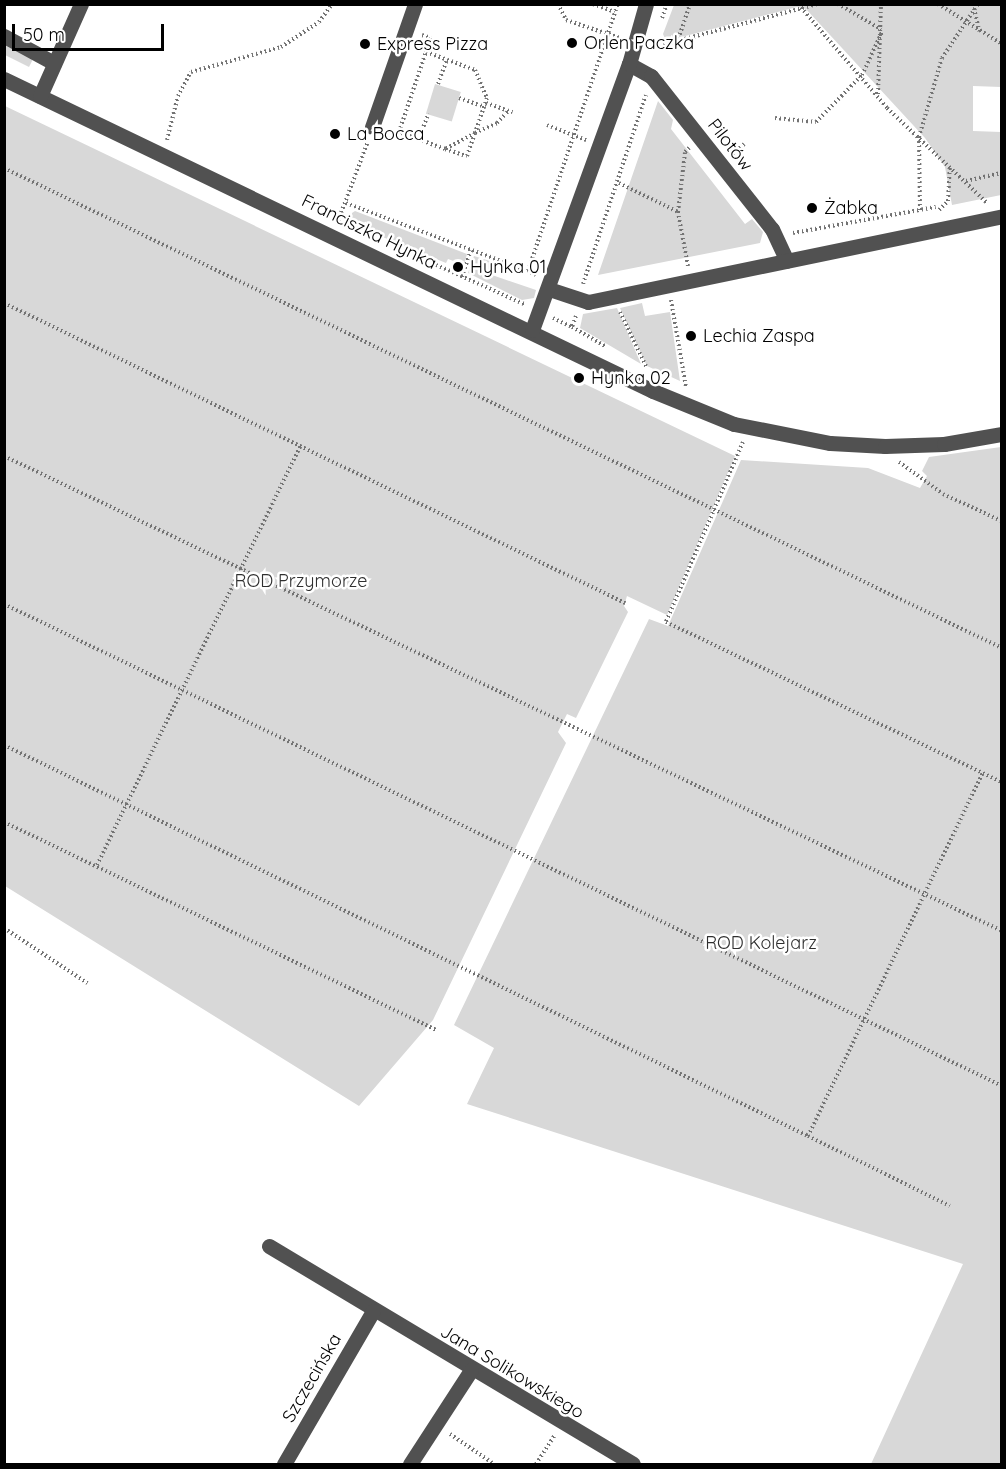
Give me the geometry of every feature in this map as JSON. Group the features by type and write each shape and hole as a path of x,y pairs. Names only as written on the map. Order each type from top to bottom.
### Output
{"street":[{"path":"40,96 81,4"},
{"path":"372,128 415,4"},
{"path":"532,330 543,288 600,145 629,64 646,4"},
{"path":"4,36 54,63"},
{"name":"Pilotów","path":"629,64 651,76 772,229 787,261"},
{"name":"Franciszka Hynka","path":"4,79 693,409 751,428 830,443 885,446 945,444 1002,434"},
{"path":"543,288 588,302 1001,216"},
{"name":"Jana Solikowskiego","path":"269,1246 471,1370 633,1464"},
{"name":"Szczecińska","path":"284,1464 373,1311"},
{"path":"410,1464 471,1370"}],"path":[{"path":"167,140 178,96 191,72 281,47 319,22 332,4"},
{"path":"558,4 566,20 608,34"},
{"path":"593,4 615,12"},
{"path":"528,271 576,136 618,4"},
{"path":"659,26 667,4"},
{"path":"677,43 690,4"},
{"path":"654,50 799,7 818,4"},
{"path":"838,4 881,31"},
{"path":"878,95 881,4"},
{"path":"938,4 964,23 1002,44"},
{"path":"920,210 919,137 942,58 978,4"},
{"path":"799,7 878,95 1001,216"},
{"path":"974,7 979,32"},
{"path":"775,118 816,122 862,75 881,31"},
{"path":"578,299 619,183 651,76 657,35"},
{"path":"426,52 447,59 475,69 486,105 466,156 399,132 426,52"},
{"path":"438,84 447,59"},
{"path":"445,149 497,123 510,112 459,98"},
{"path":"418,139 428,114"},
{"path":"547,125 600,145"},
{"path":"333,236 372,128"},
{"path":"691,281 678,212 685,152 701,139"},
{"path":"730,156 744,144"},
{"path":"724,147 738,165"},
{"path":"937,213 948,201 951,166"},
{"path":"4,168 1002,648"},
{"path":"965,181 1002,173"},
{"path":"619,183 678,212"},
{"path":"346,203 421,235 528,271 541,277 543,288"},
{"path":"788,226 795,235 936,207"},
{"path":"462,277 471,250"},
{"path":"668,286 687,391 696,394"},
{"path":"528,306 532,296"},
{"path":"4,303 625,603"},
{"path":"617,305 649,373 639,367"},
{"path":"579,331 609,349"},
{"path":"751,428 666,622 1002,782"},
{"path":"97,866 302,446"},
{"path":"4,456 1002,932"},
{"path":"923,482 1002,521"},
{"path":"4,604 868,1019 1002,1086"},
{"path":"4,745 950,1206"},
{"path":"808,1136 868,1019 983,773"},
{"path":"4,822 437,1030"},
{"path":"4,928 87,982"},
{"path":"438,1423 494,1464"},
{"path":"536,1464 563,1425"}],"green space":[{"path":"674,5 1001,5 1001,87 973,86 973,131 1001,132 1001,195 952,205 945,167 925,138 806,9 797,7 666,41 663,34"},
{"path":"4,45 33,59 29,67 5,55"},
{"path":"435,84 461,92 452,122 426,114"},
{"path":"658,101 673,120 671,129 745,224 752,219 763,232 760,243 598,275"},
{"name":"ROD Przymorze","path":"5,106 735,456 667,615 627,596 624,606 628,612 576,718 567,714 558,732 566,743 433,1020 359,1106 5,886"},
{"path":"355,211 467,254 464,265 448,259 446,263 351,224 352,213"},
{"path":"474,256 496,263 492,275 536,290 534,298 522,300 468,273"},
{"path":"642,303 645,316 670,312 680,381 647,366 620,308"},
{"path":"617,308 641,364 580,328 583,314"},
{"name":"ROD Kolejarz","path":"1001,447 1001,1464 871,1464 963,1264 467,1104 494,1048 454,1025 649,619 668,626 741,460 868,468 920,488 927,476 922,471 929,457"}],"place":[{"name":"Orlen Paczka","path":"572,43"},
{"name":"Express Pizza","path":"365,44"},
{"name":"La Bocca","path":"335,134"},
{"name":"Żabka","path":"812,208"},
{"name":"Hynka 01","path":"458,267"},
{"name":"Lechia Zaspa","path":"691,336"},
{"name":"Hynka 02","path":"579,378"}]}
